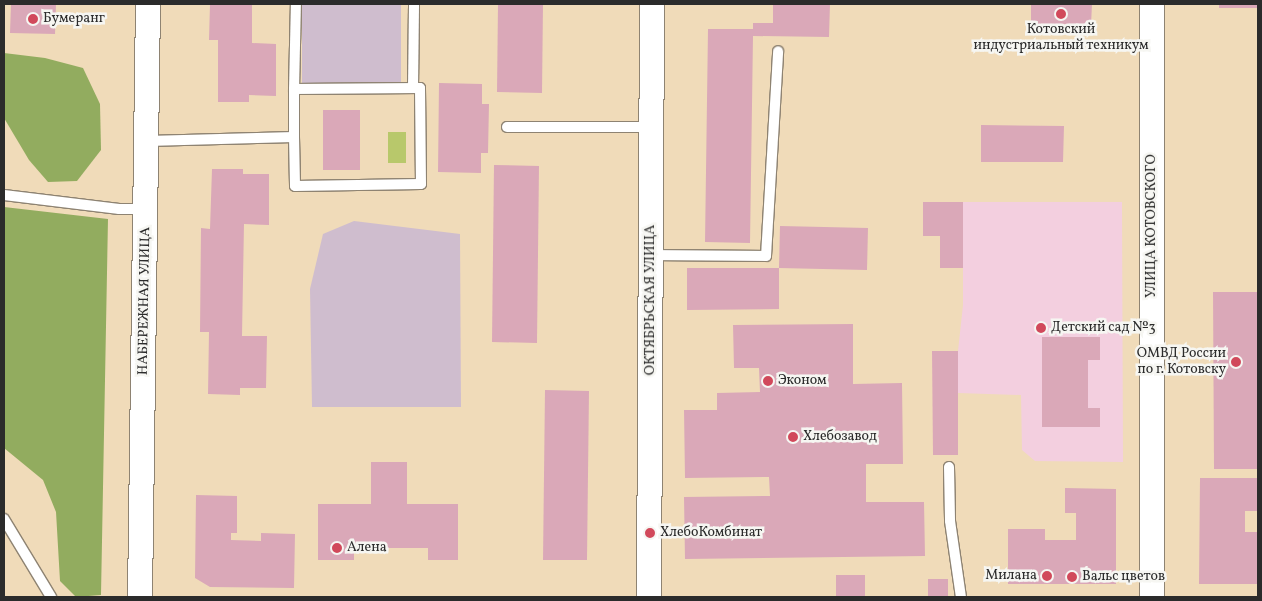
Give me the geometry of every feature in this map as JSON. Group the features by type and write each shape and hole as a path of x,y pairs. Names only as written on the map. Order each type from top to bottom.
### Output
{"street":[{"name":"НАБЕРЕЖНАЯ УЛИЦА","path":"140,597 148,141 148,4"},
{"name":"ОКТЯБРЬСКАЯ УЛИЦА","path":"649,597 652,4"},
{"name":"УЛИЦА КОТОВСКОГО","path":"1152,4 1152,597"}],"lane":[{"path":"294,89 420,88 421,184 295,186 294,89 296,4"},
{"path":"413,88 414,4"},
{"path":"651,255 766,256 778,51"},
{"path":"507,127 651,127"},
{"path":"148,141 294,138"},
{"path":"4,195 119,209 147,209"},
{"path":"949,467 950,521 961,597"},
{"path":"4,519 51,597"}],"shaded area":[{"path":"302,4 401,4 401,83 302,83"},
{"name":"Детский сад №3","path":"963,202 1122,202 1123,462 1035,461 1022,450 1021,395 958,393 958,351 963,305"},
{"path":"354,221 460,234 461,407 312,407 310,289 323,234"}],"green space":[{"path":"4,53 45,58 83,68 100,104 101,150 77,181 48,182 29,160 4,118"},
{"path":"388,132 406,132 406,163 388,163"},
{"path":"4,207 108,219 101,595 76,597 60,581 56,512 43,480 4,448"}],"building":[{"name":"Бумеранг","path":"11,4 56,4 55,34 10,33"},
{"path":"210,4 252,4 252,43 276,44 276,96 249,95 249,102 218,102 218,40 209,40"},
{"path":"498,4 543,4 542,93 497,92"},
{"path":"773,4 830,4 829,37 753,36 750,243 705,242 708,29 753,29 753,23 773,23"},
{"name":"Котовский индустриальный техникум","path":"1031,4 1092,4 1091,25 1031,24"},
{"path":"1219,4 1258,4 1258,8 1219,8"},
{"path":"439,83 482,84 482,104 489,104 488,153 481,153 481,173 438,172"},
{"path":"323,110 360,110 360,170 323,170"},
{"path":"981,125 1064,126 1063,162 981,162"},
{"path":"494,165 539,166 537,343 492,342"},
{"path":"212,169 243,169 243,174 269,174 269,225 244,224 242,336 267,336 266,388 240,388 240,395 208,394 209,332 200,332 201,228 210,229"},
{"path":"923,202 963,202 963,268 940,268 940,236 923,236"},
{"path":"780,226 868,228 867,270 779,268"},
{"path":"687,268 779,268 779,309 687,310"},
{"name":"ОМВД России по г. Котовску","path":"1213,292 1258,292 1258,469 1214,469"},
{"name":"Хлебозавод","path":"853,324 853,384 902,383 903,464 866,464 866,502 924,502 925,556 685,559 684,497 770,496 769,477 685,478 684,410 717,410 717,393 760,392 759,368 734,368 733,325"},
{"path":"1042,337 1100,337 1100,360 1088,360 1088,408 1100,408 1100,427 1042,427"},
{"path":"932,351 958,351 958,455 933,455"},
{"path":"545,390 589,391 587,560 543,560"},
{"path":"371,462 407,462 407,504 458,504 458,560 428,560 428,548 354,548 354,560 318,560 318,504 371,504"},
{"path":"1200,478 1258,478 1258,511 1245,511 1245,532 1258,532 1258,584 1199,584"},
{"path":"1065,488 1116,489 1116,584 1008,584 1008,529 1045,529 1045,540 1076,540 1076,513 1065,513"},
{"path":"196,495 237,496 237,533 231,533 231,540 261,541 261,533 295,534 294,588 210,587 195,578"},
{"path":"836,575 865,575 865,597 836,597"},
{"path":"928,579 948,579 948,597 928,597"}],"place":[{"name":"Котовский индустриальный техникум","path":"1061,14"},
{"name":"Бумеранг","path":"33,19"},
{"name":"Детский сад №3","path":"1041,328"},
{"name":"ОМВД России по г. Котовску","path":"1236,362"},
{"name":"Эконом","path":"768,381"},
{"name":"Хлебозавод","path":"793,437"},
{"name":"ХлебоКомбинат","path":"650,533"},
{"name":"Алена","path":"337,548"},
{"name":"Милана","path":"1047,576"},
{"name":"Вальс цветов","path":"1072,577"}]}
